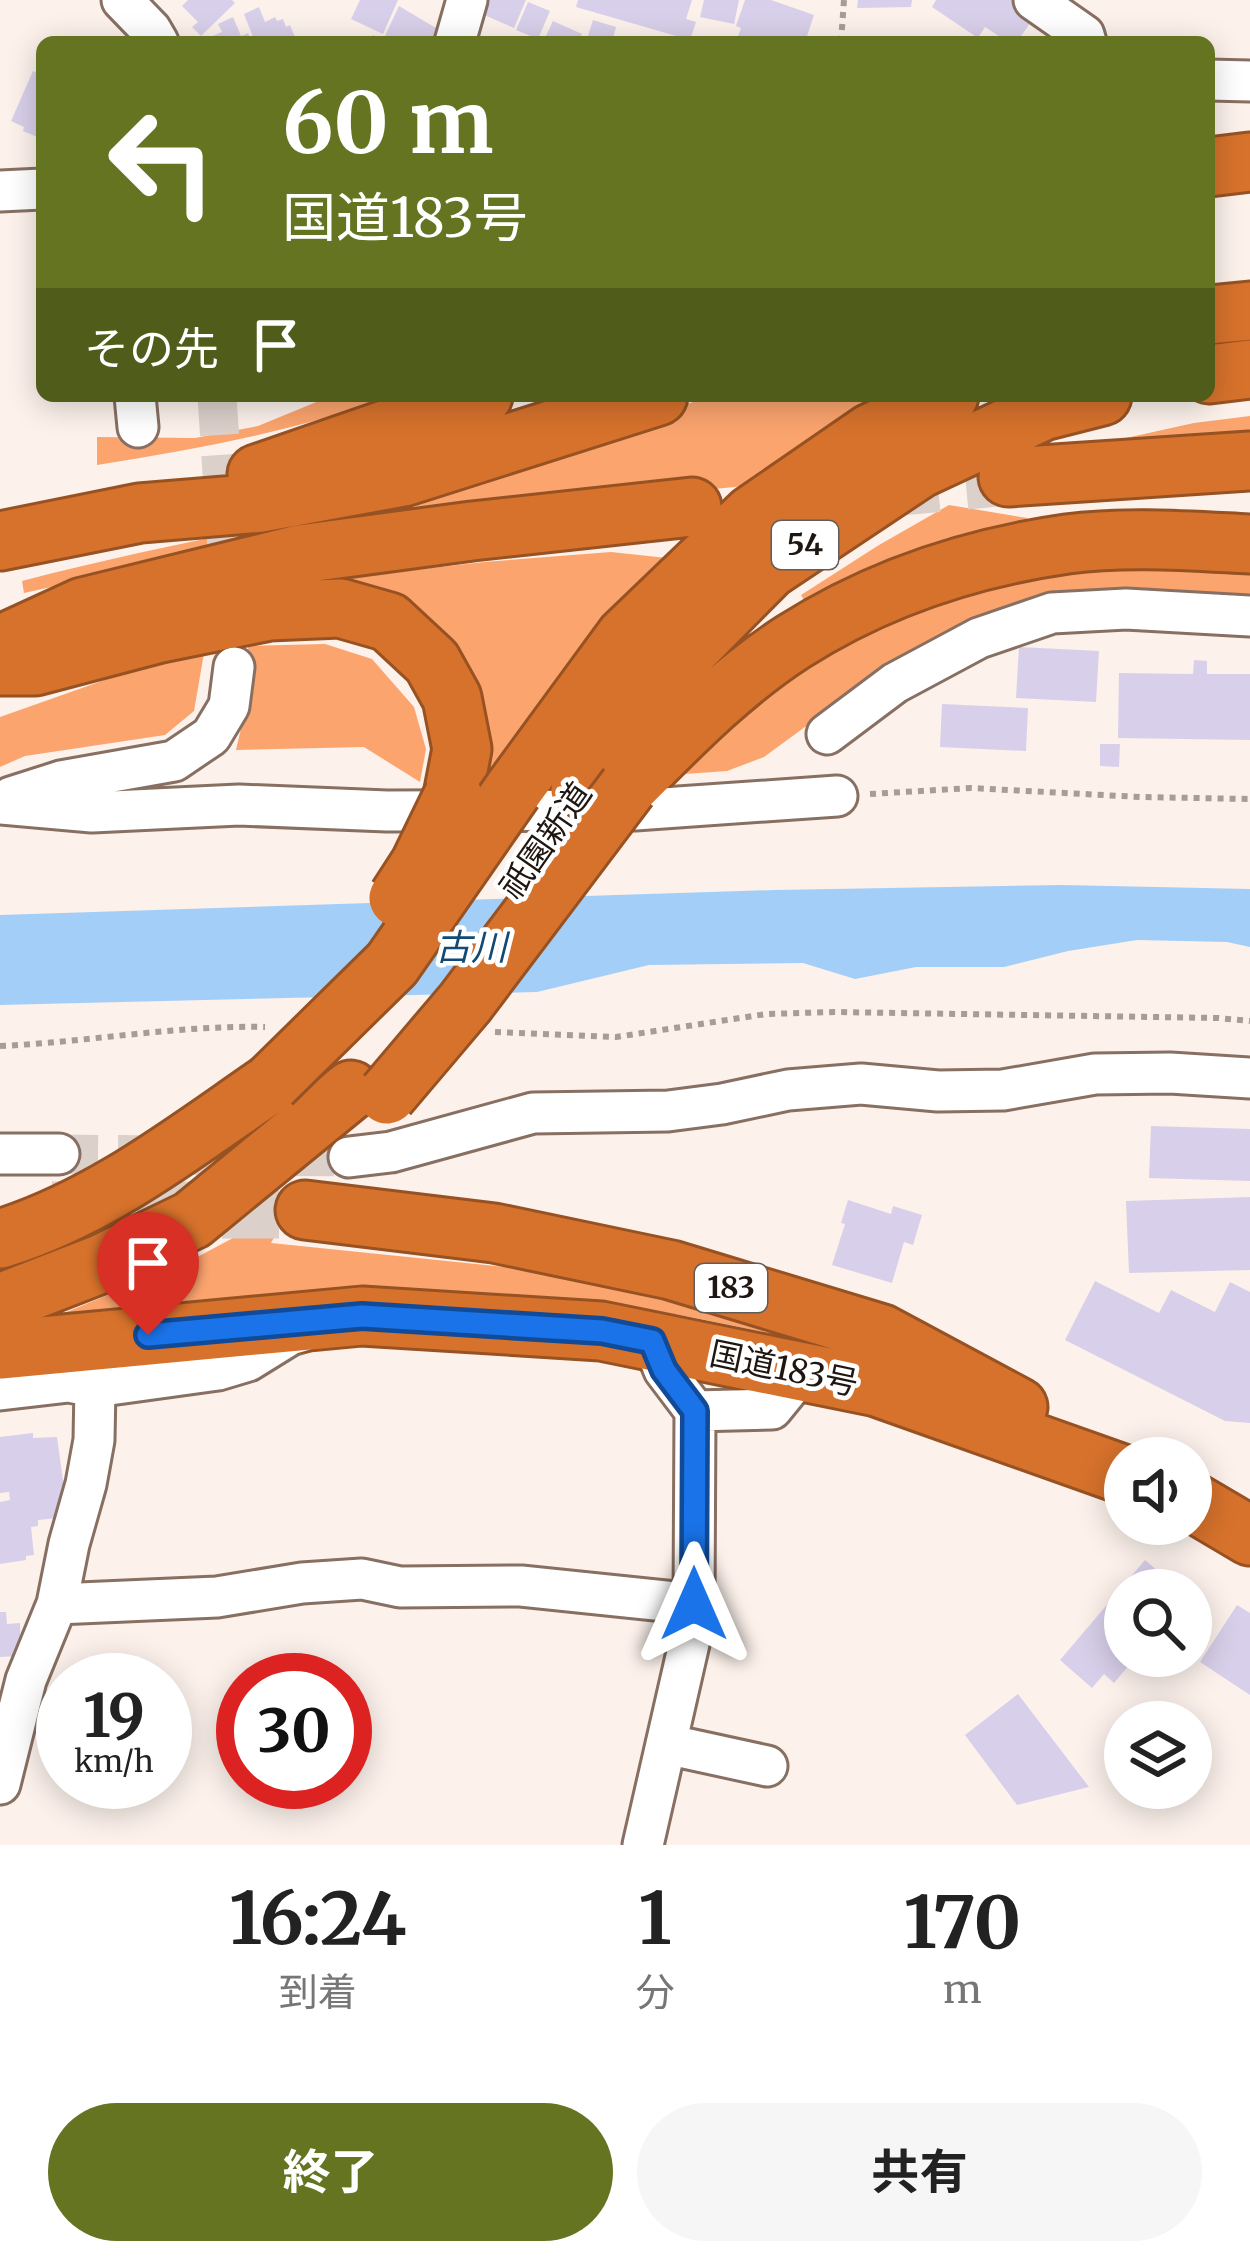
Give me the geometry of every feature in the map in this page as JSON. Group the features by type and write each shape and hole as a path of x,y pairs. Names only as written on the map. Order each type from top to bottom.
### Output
{"highway":[{"path":"1215,166 1250,162"},
{"path":"1215,279 1250,278"},
{"path":"1215,314 1250,311"},
{"path":"1215,373 1250,369"},
{"path":"140,513 465,402"},
{"path":"0,541 140,513 262,503 403,476 639,402"},
{"name":"祇園新道","path":"0,1239 124,1184 254,1082 392,964 625,638 752,515 871,433 936,402"},
{"name":"祇園新道","path":"0,1303 103,1263 192,1220 291,1137 369,1092 440,989 604,789 666,673 769,569 919,469 1043,411 1078,402"},
{"path":"1008,477 1250,461"},
{"path":"0,645 83,607 300,554 692,507"},
{"path":"604,789 791,643 886,591 977,561 1070,544 1165,540 1250,544"},
{"path":"0,666 35,666 269,611 340,608 389,622 432,662 452,698 462,749 453,796 420,864 377,931 254,1082"},
{"name":"国道183号","path":"305,1210 494,1233 671,1270 861,1327 1104,1454"},
{"name":"国道183号","path":"0,1350 362,1316 602,1331 878,1387 1104,1468"},
{"path":"1212,1513 1250,1536"}],"street":[{"path":"122,0 155,36"},
{"path":"457,36 467,0"},
{"path":"1034,0 1084,36"},
{"path":"1215,80 1250,81"},
{"path":"0,190 36,189"},
{"path":"827,734 895,683 979,638 1052,613 1126,609 1250,616"},
{"path":"0,802 61,782 175,761 212,736 229,706 234,667"},
{"path":"0,802 92,812 239,805 387,811 635,810 837,796"},
{"path":"349,1157 391,1152 533,1113 668,1111 788,1090 861,1084 938,1091 1003,1090 1095,1074 1250,1078"},
{"path":"0,1154 59,1154"},
{"path":"0,1390 69,1382 95,1387 218,1370 248,1361 290,1335 362,1316"},
{"path":"643,1845 692,1635 694,1604 695,1411 664,1370 652,1341"},
{"path":"695,1411 772,1409 802,1371"},
{"path":"0,1784 26,1679 57,1604 94,1440 95,1387"},
{"path":"57,1604 217,1597 302,1583 362,1580 400,1587 521,1586 694,1604"},
{"path":"666,1744 767,1766"}],"path":[{"path":"842,36 844,0"},
{"path":"837,796 971,788 1250,799"},
{"path":"495,1032 616,1036 766,1014 834,1012 1250,1022"},
{"path":"0,1046 214,1026 284,1028"}],"shaded area":[{"path":"316,402 374,402 283,429 97,465 97,437 195,438 258,426"},
{"path":"694,402 895,402 765,484 375,523 24,593 22,581 384,500 581,443"},
{"path":"1250,416 1250,445 1076,449 1194,423"},
{"path":"949,505 1027,518 1034,534 811,612 801,595"},
{"path":"611,552 667,558 574,655 491,782 474,771 479,750 335,593 335,579"},
{"path":"1044,563 1250,569 1250,602 1130,591 1080,592 1032,601 884,669 764,757 727,771 670,775 696,747 840,639"},
{"path":"325,644 372,659 414,707 426,749 420,782 364,747 236,750 250,690 248,646"},
{"path":"204,653 194,711 165,735 25,756 0,767 0,717 167,658"},
{"path":"291,1207 271,1243 573,1274 726,1306 830,1347 641,1308 507,1295 293,1300 10,1330 188,1262"}],"water":[{"name":"古川","path":"1062,885 1250,889 1250,947 1137,940 1004,967 916,967 855,979 803,963 649,965 537,992 0,1005 0,915"}],"building":[{"path":"188,0 235,3 201,36 192,27 198,22 182,6"},
{"path":"360,0 398,0 383,34 351,19"},
{"path":"488,0 526,0 514,28 482,14"},
{"path":"578,0 692,0 686,19 696,22 691,36 676,36 576,7"},
{"path":"704,0 739,0 734,24 700,17"},
{"path":"745,0 771,0 814,15 807,36 738,36 741,28 736,26"},
{"path":"858,0 912,0 911,7 857,8"},
{"path":"936,0 1011,0 1035,16 1021,36 999,36 985,27 975,36 932,7"},
{"path":"528,2 550,11 539,36 516,30"},
{"path":"399,6 446,34 445,36 385,36"},
{"path":"259,7 265,22 283,19 295,36 253,36 244,14"},
{"path":"233,17 241,36 212,36 222,32 218,24"},
{"path":"593,20 616,27 614,36 588,36"},
{"path":"553,21 582,34 581,36 546,36"},
{"path":"33,71 36,72 36,136 11,121"},
{"path":"1019,647 1099,651 1096,702 1016,698"},
{"path":"1194,660 1207,661 1207,674 1250,674 1250,740 1118,738 1119,673 1193,674"},
{"path":"942,704 1028,708 1026,751 940,747"},
{"path":"1100,744 1120,744 1119,767 1100,766"},
{"path":"1151,1126 1250,1129 1250,1181 1149,1178"},
{"path":"1250,1197 1250,1270 1129,1273 1126,1201"},
{"path":"848,1200 891,1214 893,1206 922,1215 913,1245 904,1242 892,1283 832,1265"},
{"path":"1095,1281 1159,1313 1171,1290 1215,1312 1230,1282 1250,1292 1250,1423 1225,1421 1065,1340"},
{"path":"33,1433 33,1438 57,1437 68,1517 38,1520 38,1526 31,1527 34,1555 0,1564 0,1502 10,1500 9,1492 0,1493 0,1437"},
{"path":"1237,1605 1250,1613 1250,1695 1212,1670 1212,1644"},
{"path":"1104,1608 1104,1674 1092,1688 1060,1660"},
{"path":"0,1612 6,1612 7,1624 20,1623 21,1656 0,1657"},
{"path":"1018,1694 1089,1787 1017,1805 965,1735"}],"tunnel":[{"path":"217,402 230,595"},
{"path":"881,489 1008,477"},
{"path":"59,1154 349,1157"},
{"path":"52,1210 305,1210"}],"route":[{"path":"148,1335 362,1316 602,1331 652,1341 664,1370 695,1411 694,1604"}]}
